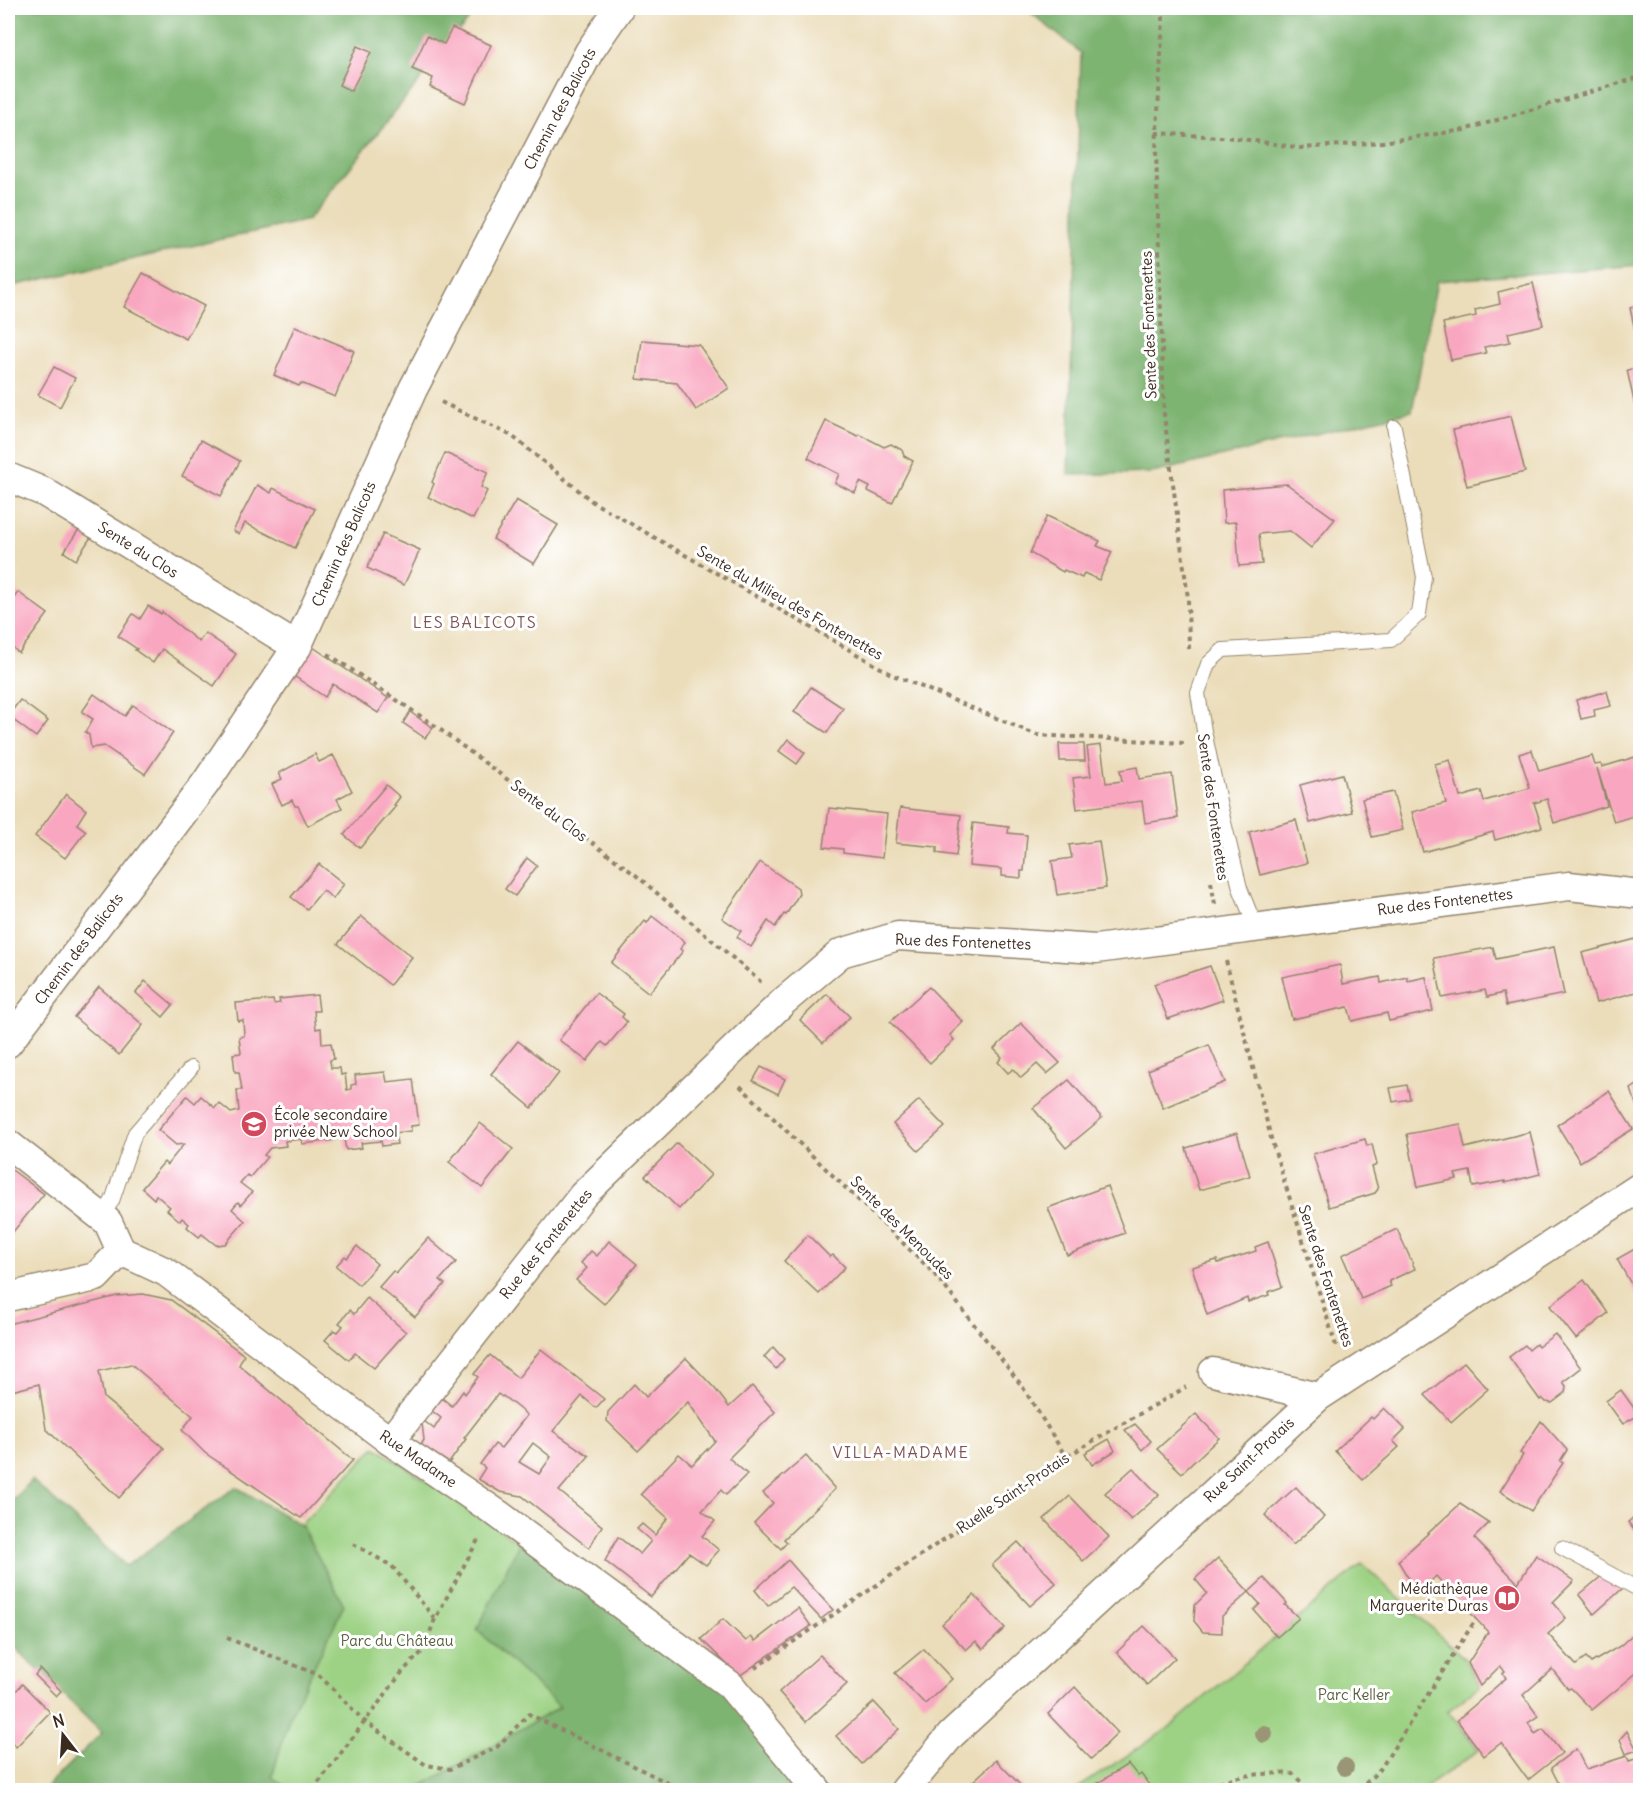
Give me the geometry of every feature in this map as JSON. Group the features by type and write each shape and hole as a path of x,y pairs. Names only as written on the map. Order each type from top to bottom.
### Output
{"street":[{"name":"Chemin des Balicots","path":"8,1043 205,784 299,642 413,389 589,52 619,8"},
{"name":"Sente du Clos","path":"8,477 44,492 299,642"},
{"name":"Rue des Fontenettes","path":"390,1441 583,1195 784,1001 841,953 897,936 1096,949 1255,926 1569,886 1641,894"},
{"path":"8,1144 108,1221 121,1251 96,1276 8,1297"},
{"name":"Rue Saint-Protais","path":"905,1791 951,1735 1318,1397 1641,1187"},
{"name":"Rue Madame","path":"121,1251 166,1272 390,1441 495,1511 730,1685 817,1791"},
{"path":"1213,1372 1318,1397"}],"lane":[{"path":"1255,926 1240,888 1203,731 1198,693 1208,664 1223,650 1391,640 1419,615 1424,577 1394,427"},
{"path":"101,1217 112,1201 135,1133 191,1068"},
{"path":"1562,1548 1641,1590"}],"path":[{"name":"Sente des Fontenettes","path":"1160,8 1162,17 1156,150 1164,415 1188,598 1189,656"},
{"path":"1156,133 1236,138 1300,148 1382,142 1464,130 1641,77"},
{"name":"Sente du Milieu des Fontenettes","path":"413,389 512,436 593,502 714,574 893,675 1037,735 1190,743"},
{"name":"Sente du Clos","path":"299,642 434,725 637,876 784,1001"},
{"name":"Sente des Fontenettes","path":"1211,877 1219,933 1272,1142 1346,1378"},
{"name":"Sente des Menoudes","path":"718,1065 934,1273 1022,1386 1066,1457"},
{"name":"Ruelle Saint-Protais","path":"730,1685 1066,1457 1213,1372"},
{"path":"314,1791 364,1721 403,1671 423,1651 435,1619 495,1511"},
{"path":"353,1544 392,1566 435,1619"},
{"path":"1359,1791 1380,1768 1476,1619"},
{"path":"227,1638 319,1675 364,1721 426,1765 450,1769 497,1747 529,1714 682,1791"},
{"path":"1203,1791 1212,1785 1266,1772 1293,1774 1308,1791"}],"green space":[{"path":"8,8 478,8 308,220 8,287"},
{"path":"1025,8 1640,8 1640,265 1437,281 1412,411 1152,473 1068,475 1081,53"},
{"name":"Parc du Château","path":"375,1447 488,1521 724,1687 800,1790 44,1790 102,1733"},
{"path":"32,1480 126,1566 236,1487 301,1525 344,1605 289,1718 272,1777 290,1790 44,1790 102,1733 8,1640 8,1506"},
{"path":"524,1533 730,1685 817,1790 414,1790 560,1707 477,1630"},
{"name":"Parc Keller","path":"1362,1564 1464,1658 1480,1686 1448,1711 1479,1750 1421,1790 1075,1790 1166,1730"}],"building":[{"path":"452,28 491,45 465,103 430,87 433,78 412,69 427,36 444,44"},
{"path":"357,46 371,52 351,91 339,85"},
{"path":"143,273 204,306 186,339 124,307"},
{"path":"1533,283 1543,325 1508,333 1510,342 1484,347 1486,353 1451,360 1443,323 1476,316 1475,310 1500,304 1498,292"},
{"path":"1640,305 1640,334 1636,335 1630,308"},
{"path":"295,326 354,351 335,397 301,383 299,386 274,375"},
{"path":"642,340 699,345 729,388 696,410 677,383 637,379"},
{"path":"54,367 75,378 60,407 38,395"},
{"path":"1640,367 1640,405 1635,406 1627,370"},
{"path":"1511,416 1525,472 1467,486 1453,430"},
{"path":"826,421 884,447 891,444 902,450 904,456 913,461 892,503 868,491 870,487 860,482 855,493 835,483 839,474 808,458"},
{"path":"201,440 240,461 221,496 182,476"},
{"path":"445,453 488,472 481,487 487,491 473,519 428,497"},
{"path":"1287,484 1335,519 1311,548 1290,531 1259,534 1262,564 1239,566 1236,522 1224,523 1222,490"},
{"path":"257,485 271,493 273,488 315,509 295,548 245,523 239,534 233,531"},
{"path":"516,500 558,525 534,564 493,539"},
{"path":"1047,516 1100,541 1097,546 1112,552 1099,580 1084,573 1082,578 1064,570 1063,572 1030,553"},
{"path":"79,529 91,537 76,560 64,552"},
{"path":"383,534 420,550 404,585 367,568"},
{"path":"18,592 48,614 19,653 8,644 8,607"},
{"path":"148,606 161,614 162,612 199,642 205,633 236,654 214,686 162,649 153,663 118,636 133,614 140,619"},
{"path":"313,647 388,698 378,713 333,684 325,697 294,676"},
{"path":"811,687 843,708 827,733 794,712"},
{"path":"1607,691 1611,706 1594,710 1595,716 1581,719 1576,700"},
{"path":"94,694 125,716 133,705 173,733 145,774 104,746 91,748 89,735 85,732 93,719 82,712"},
{"path":"20,700 48,721 36,737 8,716"},
{"path":"410,712 433,728 425,738 403,723"},
{"path":"788,739 805,753 797,764 779,751"},
{"path":"1059,744 1084,744 1085,761 1060,761"},
{"path":"1101,745 1106,783 1122,781 1120,770 1137,767 1139,779 1172,774 1178,818 1145,823 1142,801 1077,809 1073,778 1091,776 1087,747"},
{"path":"1532,750 1539,771 1592,756 1595,765 1601,764 1602,767 1635,757 1638,769 1640,768 1640,817 1638,818 1637,815 1614,822 1597,768 1607,806 1554,823 1547,799 1534,803 1542,827 1495,840 1493,832 1423,852 1412,812 1446,803 1435,764 1450,760 1460,797 1481,791 1484,801 1530,788 1519,754"},
{"path":"315,754 319,762 333,755 352,791 337,799 342,808 308,826 298,806 295,806 292,800 282,805 272,784 282,779 279,773"},
{"path":"1342,774 1352,812 1310,823 1300,785"},
{"path":"386,785 400,797 394,805 396,806 360,848 344,835"},
{"path":"1393,792 1403,830 1372,837 1362,799"},
{"path":"66,794 86,810 77,824 86,831 65,858 35,836"},
{"path":"829,808 887,814 882,858 843,853 843,849 824,847"},
{"path":"900,808 961,815 956,856 937,853 937,847 896,843"},
{"path":"1296,820 1307,863 1260,875 1249,832"},
{"path":"973,823 1009,827 1008,833 1027,835 1024,871 1021,871 1021,878 1002,876 1002,869 969,866"},
{"path":"1099,841 1106,888 1057,895 1052,861 1072,858 1069,845"},
{"path":"527,858 537,866 515,896 505,889"},
{"path":"760,862 798,888 799,894 786,915 784,914 775,927 768,921 751,947 737,937 741,931 722,918"},
{"path":"319,864 344,884 333,899 323,890 307,909 291,897"},
{"path":"361,916 412,957 390,985 338,944"},
{"path":"652,916 685,942 680,949 683,951 649,993 611,963 645,921 647,923"},
{"path":"1636,939 1640,955 1640,991 1596,1003 1582,953"},
{"path":"1493,947 1496,959 1554,947 1564,994 1506,1006 1503,993 1487,997 1485,990 1442,998 1434,958"},
{"path":"1340,965 1343,984 1380,977 1381,983 1407,977 1408,981 1426,977 1433,1011 1389,1021 1387,1013 1352,1021 1348,1007 1292,1019 1282,977"},
{"path":"1210,966 1223,1000 1168,1019 1154,984"},
{"path":"145,981 173,1005 163,1017 136,993"},
{"path":"99,987 143,1025 119,1055 74,1017"},
{"path":"929,987 963,1022 950,1035 954,1040 930,1063 890,1022"},
{"path":"596,993 624,1014 622,1017 627,1022 607,1046 602,1042 587,1061 559,1040"},
{"path":"827,994 850,1017 823,1043 800,1020"},
{"path":"317,995 319,1011 314,1011 316,1029 321,1028 322,1044 331,1043 334,1059 330,1060 331,1068 340,1068 341,1075 345,1074 347,1090 351,1089 351,1085 356,1084 355,1075 385,1072 387,1082 413,1079 419,1125 411,1126 411,1131 395,1133 397,1144 382,1146 381,1141 361,1143 362,1148 346,1150 343,1134 334,1135 335,1140 302,1144 301,1139 285,1141 286,1146 270,1148 264,1155 267,1157 250,1177 247,1175 240,1183 252,1192 241,1205 238,1202 232,1209 245,1221 225,1244 216,1245 202,1234 199,1237 187,1227 189,1224 182,1218 180,1221 167,1210 170,1207 156,1195 154,1199 142,1188 164,1162 167,1165 184,1144 176,1145 158,1130 187,1096 195,1103 201,1096 215,1108 219,1103 231,1113 239,1111 237,1090 242,1090 239,1072 235,1072 233,1054 241,1053 239,1037 244,1036 243,1020 238,1021 236,1003 273,1000 274,1004 280,1003 279,999"},
{"path":"1021,1023 1060,1063 1047,1074 1037,1064 1021,1078 1013,1069 1008,1073 998,1062 1002,1057 994,1049"},
{"path":"518,1041 559,1073 532,1108 491,1074"},
{"path":"1209,1045 1225,1082 1163,1108 1148,1070"},
{"path":"761,1067 785,1079 778,1094 753,1081"},
{"path":"1069,1080 1102,1118 1066,1148 1033,1108"},
{"path":"1640,1083 1640,1116 1631,1089"},
{"path":"1407,1085 1410,1099 1393,1102 1390,1088"},
{"path":"1609,1091 1633,1129 1580,1162 1557,1125"},
{"path":"919,1100 945,1127 918,1151 893,1124"},
{"path":"480,1123 513,1149 482,1188 449,1162"},
{"path":"1460,1124 1465,1148 1530,1132 1540,1174 1505,1183 1505,1181 1473,1187 1470,1171 1455,1174 1457,1179 1418,1187 1407,1134"},
{"path":"1237,1133 1250,1176 1199,1190 1186,1148"},
{"path":"1365,1139 1367,1146 1372,1144 1377,1165 1372,1167 1378,1189 1375,1193 1329,1207 1313,1154"},
{"path":"677,1143 711,1175 679,1209 645,1176"},
{"path":"12,1170 44,1194 8,1238 8,1174"},
{"path":"1107,1186 1125,1233 1067,1255 1048,1208"},
{"path":"1397,1229 1415,1269 1389,1281 1391,1286 1361,1299 1342,1255"},
{"path":"808,1235 830,1257 833,1255 845,1267 819,1294 784,1261"},
{"path":"428,1238 456,1262 440,1280 445,1284 415,1317 379,1287 393,1271 396,1274"},
{"path":"609,1241 637,1264 604,1304 576,1280 587,1268 581,1263 591,1251 597,1256"},
{"path":"1268,1242 1282,1287 1268,1292 1269,1295 1248,1302 1247,1298 1207,1315 1192,1267 1217,1260 1218,1263 1256,1251 1255,1247"},
{"path":"357,1246 377,1264 359,1285 336,1266"},
{"path":"1640,1246 1640,1300 1617,1259"},
{"path":"1584,1280 1608,1313 1576,1339 1550,1306"},
{"path":"143,1294 171,1300 244,1355 239,1365 353,1460 301,1518 205,1453 182,1430 193,1416 131,1364 99,1371 104,1398 164,1448 119,1498 46,1429 39,1384 8,1392 8,1324 117,1296"},
{"path":"367,1298 406,1332 374,1368 355,1353 349,1360 325,1340 334,1330 338,1332 343,1326 339,1323 350,1310 354,1314"},
{"path":"1555,1334 1581,1368 1563,1382 1566,1386 1565,1393 1552,1403 1542,1398 1540,1400 1509,1357 1525,1345 1529,1350 1536,1344 1538,1347"},
{"path":"773,1347 784,1359 776,1369 764,1357"},
{"path":"541,1349 604,1399 596,1408 582,1396 553,1431 589,1456 559,1491 602,1526 589,1548 522,1496 500,1492 478,1479 485,1468 480,1464 495,1444 501,1448 527,1415 503,1396 498,1394 464,1438 466,1439 449,1463 421,1445 424,1440 422,1423 424,1421 434,1429 441,1418 432,1411 442,1398 452,1406 463,1391 465,1394 478,1377 474,1374 490,1355 518,1378","holes":["533,1443 551,1457 539,1474 519,1462"]},
{"path":"686,1358 729,1407 752,1386 775,1412 729,1458 747,1474 726,1495 721,1490 702,1511 715,1521 702,1536 719,1550 706,1565 689,1553 651,1597 605,1561 618,1537 640,1554 651,1541 637,1529 642,1524 655,1535 668,1518 641,1494 679,1454 692,1465 715,1441 688,1402 638,1451 607,1421 608,1412 634,1384 646,1397"},
{"path":"1464,1362 1488,1389 1451,1422 1425,1395"},
{"path":"1621,1390 1639,1415 1623,1424 1606,1401"},
{"path":"1384,1408 1405,1429 1393,1441 1399,1447 1363,1480 1335,1451 1371,1417 1373,1419"},
{"path":"1196,1414 1219,1438 1182,1473 1157,1449"},
{"path":"1541,1421 1567,1450 1560,1461 1563,1463 1531,1511 1500,1491 1523,1455 1520,1453"},
{"path":"1135,1424 1151,1441 1142,1450 1125,1430"},
{"path":"1109,1439 1115,1451 1092,1465 1085,1453"},
{"path":"806,1456 835,1489 784,1539 787,1542 781,1549 754,1523 773,1503 763,1493"},
{"path":"1133,1468 1159,1495 1131,1520 1105,1493"},
{"path":"1296,1487 1324,1517 1293,1545 1265,1515"},
{"path":"1070,1496 1109,1537 1083,1561 1044,1519"},
{"path":"1460,1504 1489,1523 1474,1538 1518,1583 1536,1555 1574,1581 1553,1602 1566,1618 1548,1634 1576,1665 1586,1658 1591,1663 1620,1646 1632,1635 1640,1643 1640,1670 1592,1710 1571,1688 1568,1689 1552,1669 1523,1695 1538,1716 1528,1723 1535,1734 1543,1729 1562,1753 1528,1780 1501,1743 1484,1756 1457,1720 1506,1678 1503,1673 1505,1671 1500,1666 1480,1686 1468,1663 1488,1632 1436,1576 1418,1594 1398,1561"},
{"path":"1640,1512 1640,1538 1628,1522"},
{"path":"1018,1542 1056,1583 1030,1606 992,1565"},
{"path":"1218,1558 1249,1592 1222,1616 1222,1633 1203,1632 1194,1621 1195,1605 1207,1593 1195,1579"},
{"path":"788,1560 833,1610 821,1619 791,1587 768,1606 755,1590"},
{"path":"1604,1574 1623,1588 1594,1614 1579,1595"},
{"path":"1264,1578 1287,1603 1285,1605 1299,1618 1277,1637 1254,1610 1260,1604 1249,1592"},
{"path":"974,1595 1005,1628 983,1649 976,1641 966,1650 942,1624"},
{"path":"798,1608 811,1626 739,1676 701,1639 723,1619 746,1641 751,1637 755,1641"},
{"path":"1144,1626 1175,1658 1147,1685 1117,1652"},
{"path":"924,1649 952,1679 925,1704 895,1673"},
{"path":"820,1655 847,1684 806,1722 779,1692"},
{"path":"40,1669 61,1691 56,1696 35,1675"},
{"path":"22,1684 50,1712 16,1747 8,1739 8,1700"},
{"path":"1075,1687 1118,1733 1091,1759 1048,1714"},
{"path":"874,1702 899,1729 862,1764 836,1736"},
{"path":"1627,1731 1637,1750 1626,1754 1620,1739"},
{"path":"1576,1749 1586,1769 1627,1756 1629,1761 1640,1758 1640,1790 1562,1790 1551,1768"},
{"path":"996,1760 1025,1790 972,1790 968,1786"},
{"path":"1128,1764 1138,1776 1141,1774 1153,1790 1087,1790"}],"place":[{"name":"École secondaire privée New School","path":"254,1124"},
{"name":"Médiathèque Marguerite Duras","path":"1507,1598"}],"district":[{"name":"LES BALICOTS","path":"475,622"},
{"name":"VILLA-MADAME","path":"901,1452"}]}
